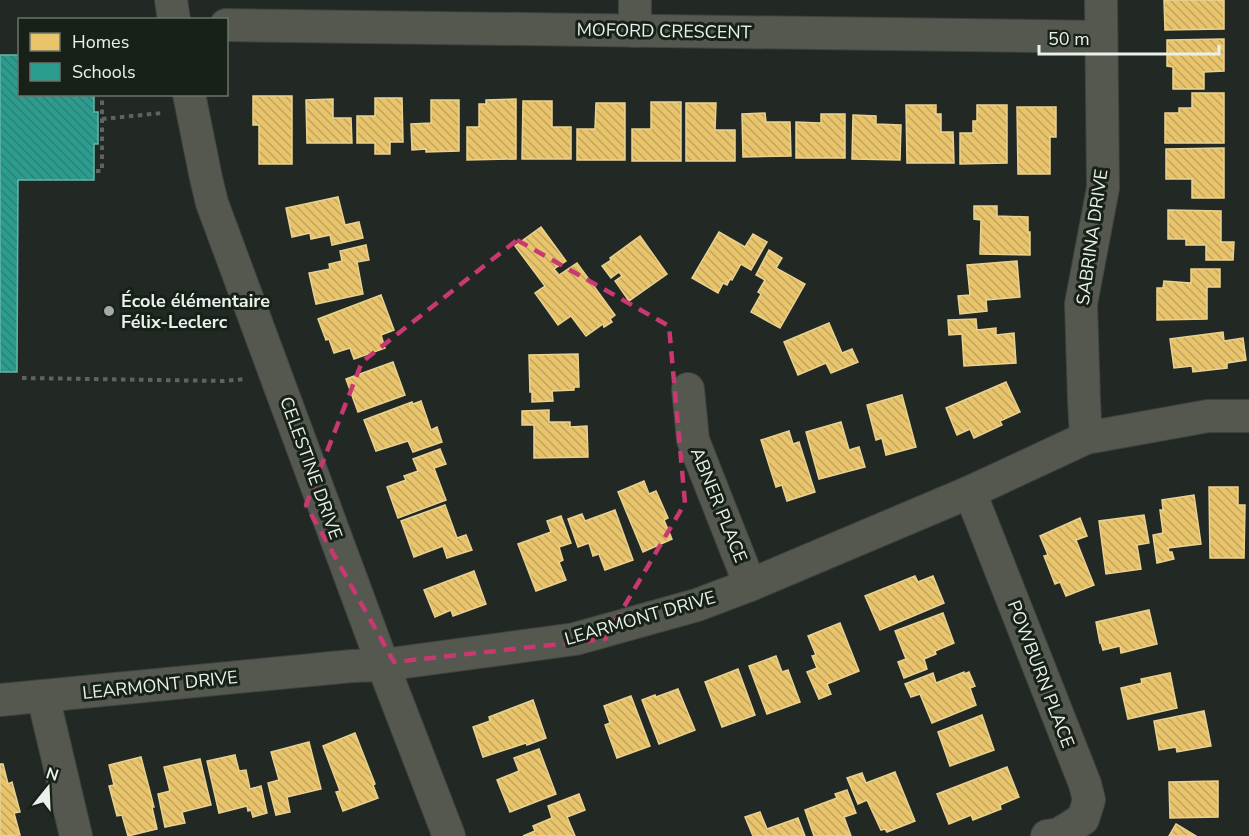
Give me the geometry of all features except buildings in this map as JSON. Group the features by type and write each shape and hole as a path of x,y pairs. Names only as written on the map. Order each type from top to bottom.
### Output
{"street":[{"path":"171,0 174,18"},
{"path":"635,0 635,31"},
{"name":"SABRINA DRIVE","path":"1086,438 1082,304 1102,188 1101,0"},
{"name":"MOFORD CRESCENT","path":"228,25 1101,36"},
{"name":"CELESTINE DRIVE","path":"189,96 212,203 449,836"},
{"name":"ABNER PLACE","path":"688,389 693,440 750,585"},
{"name":"LEARMONT DRIVE","path":"0,700 383,664 575,639 697,605 750,585 970,492 1086,438 1208,416 1249,416"},
{"name":"POWBURN PLACE","path":"970,492 1085,784 1089,800 1083,819 1059,834 1047,836"},
{"path":"43,696 76,836"}],"path":[{"path":"96,171 102,171 102,96"},
{"path":"102,119 162,113"},
{"path":"21,378 224,381 245,379"}],"highlighted area":[{"path":"517,240 669,326 685,503 605,639 394,662 306,505 362,362"}],"place":[{"name":"École élémentaire Félix-Leclerc","path":"109,311"}]}
